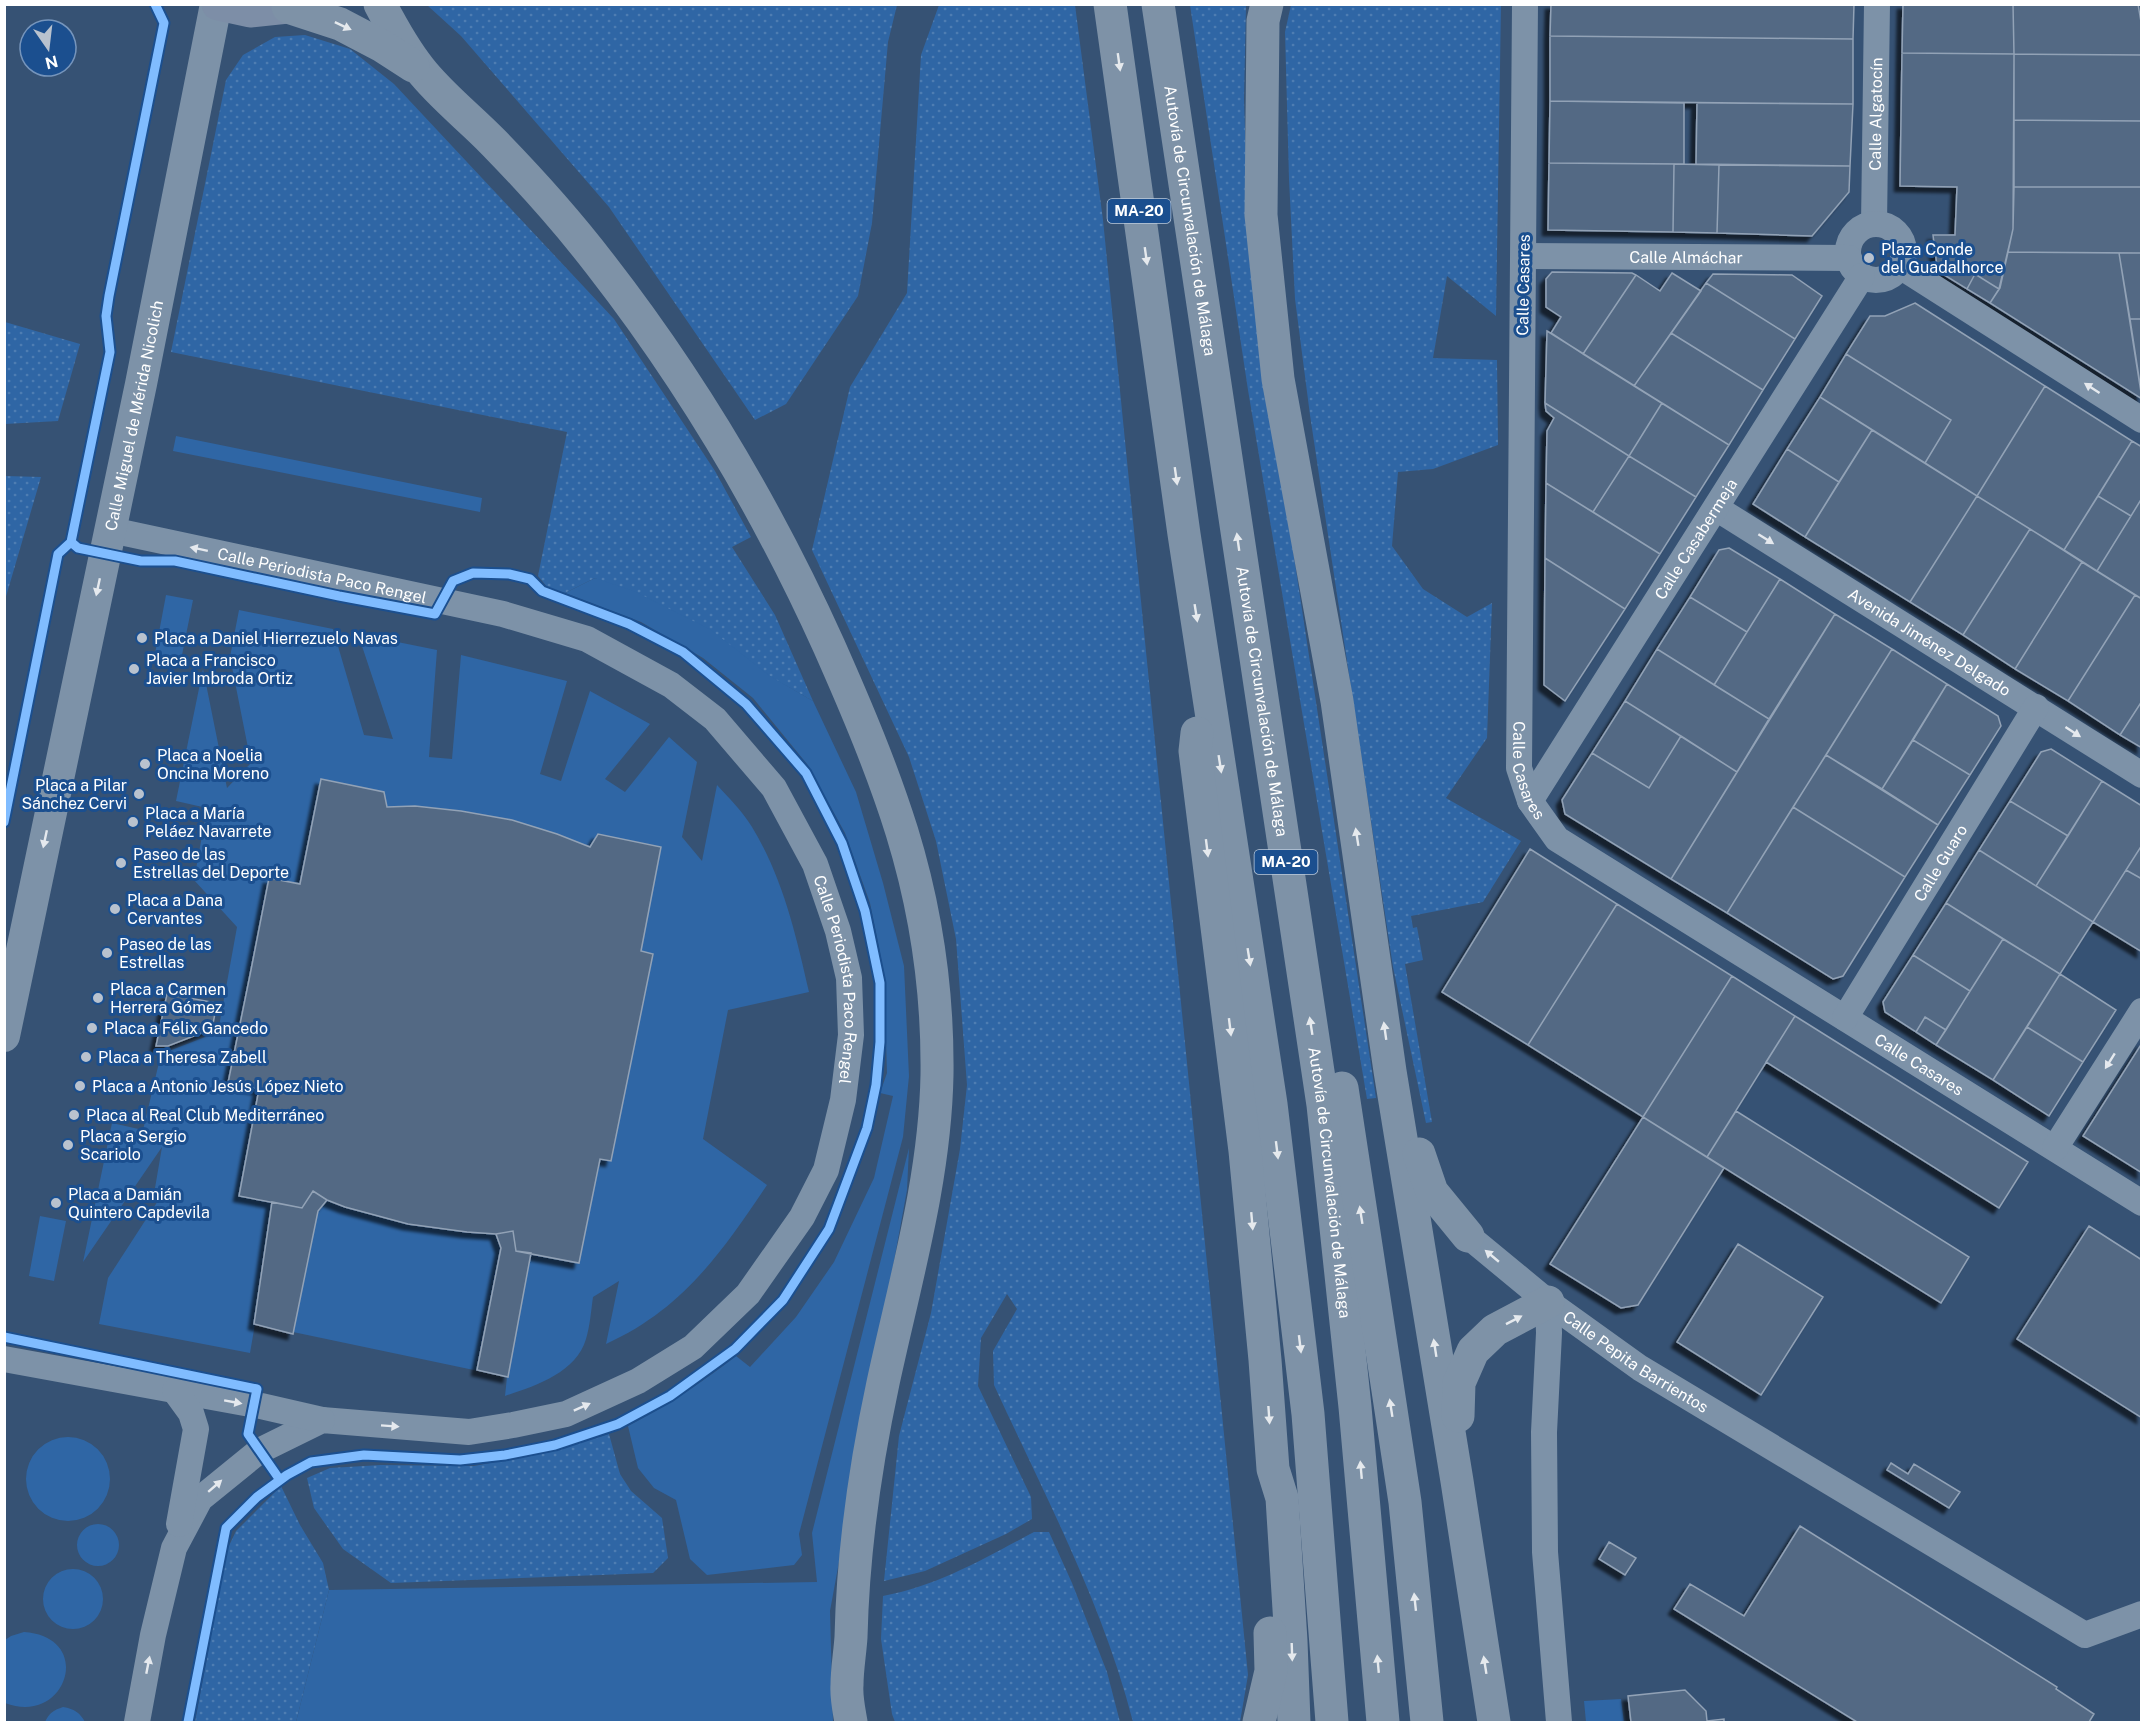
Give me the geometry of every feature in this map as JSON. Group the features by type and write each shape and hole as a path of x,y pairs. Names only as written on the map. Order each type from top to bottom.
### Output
{"highway":[{"path":"380,4 395,32 421,71 548,200 594,255 659,344 714,429 763,514 810,604 855,706 902,833 927,937 936,1012 937,1078 933,1142 923,1206 882,1387 863,1492 852,1577 850,1647 846,1686 851,1722"},
{"name":"MA-20","path":"1110,4 1204,665 1271,1104 1308,1414 1332,1722"},
{"name":"Autovía de Circunvalación de Málaga","path":"1158,4 1323,1105 1355,1407 1383,1722"},
{"path":"1267,4 1263,21 1261,215 1278,379 1337,701 1390,1071 1494,1722"},
{"path":"290,6 340,24 382,46 421,71"},
{"path":"1204,665 1195,751 1245,1151 1273,1469 1268,1503 1271,1671 1259,1722"},
{"path":"1286,865 1321,948 1405,1502 1427,1722"},
{"path":"1390,1071 1431,1192 1468,1236"},
{"path":"1457,1481 1459,1383 1473,1351 1495,1330 1548,1302"},
{"path":"1273,1469 1282,1498 1294,1722"},
{"path":"850,1647 868,1722"}],"main road":[{"path":"217,4 250,11 290,6"}],"street":[{"name":"Calle Miguel de Mérida Nicolich","path":"4,1036 111,530 217,4"},
{"name":"Calle Casares","path":"1525,4 1518,768 1530,801 1557,839 2142,1203"},
{"name":"Calle Algatocín","path":"1874,224 1877,4"},
{"path":"1882,224 1890,227 1902,241 1904,258 1900,266 1888,277 1879,279 1855,267 1848,248 1851,239 1864,226 1882,224"},
{"name":"Calle Almáchar","path":"1524,256 1855,267"},
{"path":"1900,266 2142,420"},
{"name":"Calle Casabermeja","path":"1530,801 1716,508 1855,267"},
{"name":"Avenida Jiménez Delgado","path":"1716,508 2142,775"},
{"name":"Calle Periodista Paco Rengel","path":"111,530 503,614 587,639 671,685 715,719 774,788 815,864 838,931 849,978 851,1035 843,1100 826,1170 802,1217 748,1294 693,1347 638,1381 566,1414 513,1425 469,1432 322,1420 267,1446 200,1499 174,1548 153,1635 137,1722"},
{"name":"Calle Guaro","path":"1845,1018 2036,708"},
{"path":"2055,1148 2142,1011"},
{"path":"1468,1236 1548,1302"},
{"name":"Calle Pepita Barrientos","path":"1548,1302 1640,1368 2085,1635 2142,1614"},
{"name":"Calle Pepita Barrientos","path":"1548,1302 1549,1333 1544,1432 1545,1552 1559,1722"},
{"path":"4,1359 261,1406 322,1420"},
{"path":"174,1548 196,1429 191,1413 175,1391"}],"shaded area":[{"path":"427,5 897,5 888,42 872,223 858,296 786,404 755,420 609,207 461,36"},
{"path":"939,5 1075,5 1103,220 1248,1675 1240,1722 1133,1722 1121,1678 1089,1593 994,1385 993,1351 1017,1309 1007,1294 981,1338 978,1386 1031,1497 1032,1519 1006,1534 925,1571 884,1581 899,1436 931,1313 960,1149 967,1085 956,939 936,841 909,757 812,550 850,387 907,293 921,55"},
{"path":"1190,5 1246,5 1244,99 1248,224 1268,385 1376,1098 1367,1099 1248,390"},
{"path":"1291,5 1501,5 1496,316 1447,276 1433,358 1497,360 1498,445 1433,469 1398,472 1392,546 1423,589 1467,617 1492,603 1487,738 1446,798 1521,841 1483,902 1411,916 1413,928 1417,927 1423,960 1405,964 1432,1122 1426,1123 1393,967 1310,415 1295,299 1285,32"},
{"path":"305,35 350,49 394,84 614,319 715,471 751,537 732,547 775,615 813,701 595,578 565,593 548,588 538,576 567,432 171,352 226,80 243,55 275,37"},
{"path":"5,322 80,344 58,421 5,424"},
{"path":"176,436 482,498 480,512 173,451"},
{"path":"4,476 41,477 5,600"},
{"path":"595,578 636,592 711,630 770,676 813,701 856,792 883,883 904,966 909,1076 903,1137 799,1534 802,1555 794,1565 707,1575 690,1559 676,1500 654,1488 638,1468 628,1426 684,1394 736,1356 750,1367 796,1317 834,1262 874,1178 893,1096 880,1093 887,1073 884,973 870,903 845,833 807,764 753,698 703,658 641,622 565,593"},
{"path":"166,595 193,600 180,665 154,659"},
{"path":"239,610 333,629 364,735 393,739 358,634 437,650 429,757 452,759 461,655 567,681 540,774 561,781 590,691 650,724 605,779 625,792 669,737 697,762 682,837 702,861 717,785 752,827 763,846 780,887 809,992 728,1010 703,1139 767,1185 733,1234 698,1277 657,1314 633,1330 606,1344 619,1281 593,1297 586,1339 581,1351 564,1369 529,1388 505,1396 507,1377 255,1324 250,1353 99,1324 108,1278 165,1190 155,1188 162,1147 83,1262 112,1123 143,1130 161,1054 218,1032 237,927 194,880 207,808 176,801 203,669 227,788 251,763 230,657"},
{"path":"909,1148 907,1190 830,1611 833,1722 296,1722 329,1590 817,1582 812,1533"},
{"path":"40,1216 66,1221 54,1281 29,1276"},
{"path":"609,1434 620,1474 631,1491 662,1518 668,1558 653,1573 391,1583 343,1549 314,1508 307,1478 330,1468 381,1465 474,1466 550,1452"},
{"path":"68,1437 84,1440 98,1449 107,1463 110,1479 107,1495 98,1509 84,1518 68,1521 52,1518 38,1509 29,1495 26,1479 29,1463 38,1449 52,1440"},
{"path":"281,1486 300,1525 323,1563 329,1590 296,1722 195,1722 227,1550 236,1531"},
{"path":"98,1524 113,1530 119,1545 113,1560 98,1566 83,1560 77,1545 83,1530"},
{"path":"1034,1532 1049,1532 1107,1672 1120,1722 895,1722 881,1639 883,1596 942,1578"},
{"path":"73,1569 90,1574 98,1582 103,1599 98,1616 90,1624 73,1629 56,1624 48,1616 43,1599 48,1582 56,1574"},
{"path":"24,1632 46,1637 60,1649 66,1663 64,1678 57,1692 44,1703 26,1707 5,1703 5,1640"},
{"path":"1621,1699 1624,1722 1586,1722 1584,1701"},
{"path":"63,1707 77,1712 85,1722 45,1722 52,1712"}],"building":[{"path":"1551,4 1854,4 1853,39 1550,36"},
{"path":"1903,4 2013,4 2014,54 1902,53"},
{"path":"2013,4 2138,4 2142,28 2142,55 2014,54"},
{"path":"1550,36 1853,39 1853,104 1550,101"},
{"path":"1902,53 2014,54 2013,229 1999,289 1975,274 1967,289 1941,273 1937,266 1933,235 1955,235 1957,187 1900,186"},
{"path":"2014,54 2142,55 2142,121 2014,120"},
{"path":"1550,101 1684,103 1684,164 1549,163"},
{"path":"1697,103 1853,104 1850,166 1696,164"},
{"path":"2014,120 2142,121 2142,187 2014,187"},
{"path":"1549,163 1674,164 1673,232 1548,230"},
{"path":"1674,164 1719,165 1717,233 1673,232"},
{"path":"1719,165 1850,166 1849,192 1812,236 1717,233"},
{"path":"2014,187 2142,187 2142,253 2008,252 2013,229"},
{"path":"2008,252 2119,253 2142,399 1990,303 2000,288"},
{"path":"2119,253 2142,253 2142,319 2130,319"},
{"path":"1552,272 1632,273 1636,275 1583,354 1551,333 1561,317 1546,307 1546,279"},
{"path":"1672,273 1701,291 1634,386 1583,354 1636,275 1660,291"},
{"path":"1713,274 1792,275 1822,296 1795,339 1706,283"},
{"path":"1975,274 1999,289 1990,303 1967,289"},
{"path":"1706,283 1795,339 1763,390 1671,333"},
{"path":"1915,303 2045,386 1977,496 1925,463 1951,420 1846,354 1870,316 1885,316"},
{"path":"2130,319 2142,319 2142,397"},
{"path":"1547,331 1662,403 1629,456 1545,403"},
{"path":"1671,333 1763,390 1729,445 1634,386"},
{"path":"1846,354 1951,420 1925,463 1820,397"},
{"path":"2045,386 2132,441 2064,550 1977,496"},
{"path":"1820,397 1872,430 1839,482 1787,449"},
{"path":"1545,403 1629,456 1593,512 1546,483 1547,431 1554,418 1546,411"},
{"path":"1662,403 1729,445 1696,497 1629,456"},
{"path":"1872,430 1977,496 1910,602 1805,537"},
{"path":"2132,441 2142,447 2142,498 2131,516 2098,496"},
{"path":"1787,449 1839,482 1805,537 1753,504"},
{"path":"1629,456 1696,497 1660,554 1593,512"},
{"path":"1546,483 1660,554 1625,609 1545,558"},
{"path":"1977,496 2030,529 1963,635 1910,602"},
{"path":"2098,496 2131,516 2097,571 2064,550"},
{"path":"2142,498 2142,599 2097,571"},
{"path":"2030,529 2082,562 2015,669 1963,635"},
{"path":"1729,548 1780,579 1747,632 1690,597 1719,550"},
{"path":"1545,558 1625,609 1565,701 1544,685"},
{"path":"2082,562 2135,595 2068,701 2015,669"},
{"path":"1780,579 1835,614 1769,719 1714,685"},
{"path":"2135,595 2142,599 2142,701 2120,735 2068,701"},
{"path":"1690,597 1747,632 1714,685 1657,649"},
{"path":"1835,614 1892,649 1727,913 1671,879"},
{"path":"1657,649 1769,719 1737,772 1625,701"},
{"path":"1892,649 1947,684 1882,789 1826,755"},
{"path":"1947,684 1998,716 2001,726 1970,775 1913,740"},
{"path":"1625,701 1681,736 1649,788 1592,753"},
{"path":"2142,701 2142,748 2120,735"},
{"path":"1681,736 1737,772 1671,879 1565,814 1562,800 1592,753 1649,788"},
{"path":"1913,740 1970,775 1938,825 1882,789"},
{"path":"2051,749 2102,781 2068,836 2010,801 2041,752"},
{"path":"1826,755 1938,825 1905,877 1793,807"},
{"path":"321,779 384,792 387,807 415,806 512,820 590,847 598,834 661,847 641,951 653,954 611,1161 600,1159 579,1263 516,1251 513,1231 496,1234 408,1224 345,1207 313,1191 302,1208 239,1196 259,1089 228,1083 269,878 300,884"},
{"path":"2102,781 2142,806 2142,845 2093,922 2036,886"},
{"path":"2010,801 2068,836 2036,886 1979,850"},
{"path":"1793,807 1905,877 1843,976 1833,979 1727,913"},
{"path":"2142,845 2142,879 2126,870"},
{"path":"1530,849 1617,904 1528,1045 1442,992"},
{"path":"1979,850 2093,922 2060,974 1946,903"},
{"path":"2126,870 2142,879 2142,952 2093,922"},
{"path":"1946,903 2003,939 1970,991 1913,955"},
{"path":"1617,904 1732,976 1643,1117 1528,1045"},
{"path":"2003,939 2060,974 1993,1080 1936,1045"},
{"path":"1913,955 1970,991 1946,1030 1925,1017 1916,1032 1885,1012 1883,1002"},
{"path":"2060,974 2116,1010 2083,1062 2027,1027"},
{"path":"1732,976 1795,1016 1707,1157 1643,1117"},
{"path":"167,994 217,1003 212,1029 168,1046 156,1046"},
{"path":"1795,1016 2028,1162 1999,1208 1766,1062"},
{"path":"1925,1017 1946,1030 1936,1045 1916,1032"},
{"path":"2027,1027 2083,1062 2049,1116 1993,1080"},
{"path":"2142,1043 2142,1173 2083,1136"},
{"path":"1736,1111 1969,1257 1941,1303 1707,1157"},
{"path":"1643,1117 1724,1168 1638,1305 1621,1308 1550,1264"},
{"path":"313,1191 327,1200 318,1211 293,1334 254,1324 272,1202 302,1208"},
{"path":"2089,1226 2142,1260 2142,1418 2017,1339"},
{"path":"513,1231 516,1251 531,1253 508,1377 477,1370 501,1248 496,1234"},
{"path":"1738,1244 1823,1297 1761,1395 1677,1342"},
{"path":"1891,1463 1908,1474 1914,1464 1960,1492 1949,1508 1887,1470"},
{"path":"1800,1526 2057,1687 2056,1689 2094,1714 2089,1722 1857,1722 1674,1609 1690,1584 1744,1616"},
{"path":"1609,1542 1636,1558 1625,1575 1599,1559"},
{"path":"1685,1690 1706,1711 1707,1721 1724,1719 1724,1722 1631,1722 1628,1696"}],"cycle path":[{"path":"155,4 164,23 109,296 106,316 110,352 71,542 78,548 141,561 175,561 435,614 453,581 473,573 509,574 530,579 542,591 629,624 683,652 746,704 806,773 842,843 865,911 880,983 880,1042 876,1085 867,1128 829,1229 783,1300 735,1349 670,1396 618,1424 555,1445 505,1455 460,1460 364,1455 311,1462 287,1475 257,1497 226,1528 188,1722"},
{"path":"4,822 58,554 71,542"},
{"path":"4,1337 257,1389 248,1434 280,1480"}],"place":[{"name":"Plaza Conde del Guadalhorce","path":"1869,258"},
{"name":"Placa a Daniel Hierrezuelo Navas","path":"142,638"},
{"name":"Placa a Francisco Javier Imbroda Ortiz","path":"134,669"},
{"name":"Placa a Noelia Oncina Moreno","path":"145,764"},
{"name":"Placa a Pilar Sánchez Cervi","path":"139,794"},
{"name":"Placa a María Peláez Navarrete","path":"133,822"},
{"name":"Paseo de las Estrellas del Deporte","path":"121,863"},
{"name":"Placa a Dana Cervantes","path":"115,909"},
{"name":"Paseo de las Estrellas","path":"107,953"},
{"name":"Placa a Carmen Herrera Gómez","path":"98,998"},
{"name":"Placa a Félix Gancedo","path":"92,1028"},
{"name":"Placa a Theresa Zabell","path":"86,1057"},
{"name":"Placa a Antonio Jesús López Nieto","path":"80,1086"},
{"name":"Placa al Real Club Mediterráneo","path":"74,1115"},
{"name":"Placa a Sergio Scariolo","path":"68,1145"},
{"name":"Placa a Damián Quintero Capdevila","path":"56,1203"}]}
